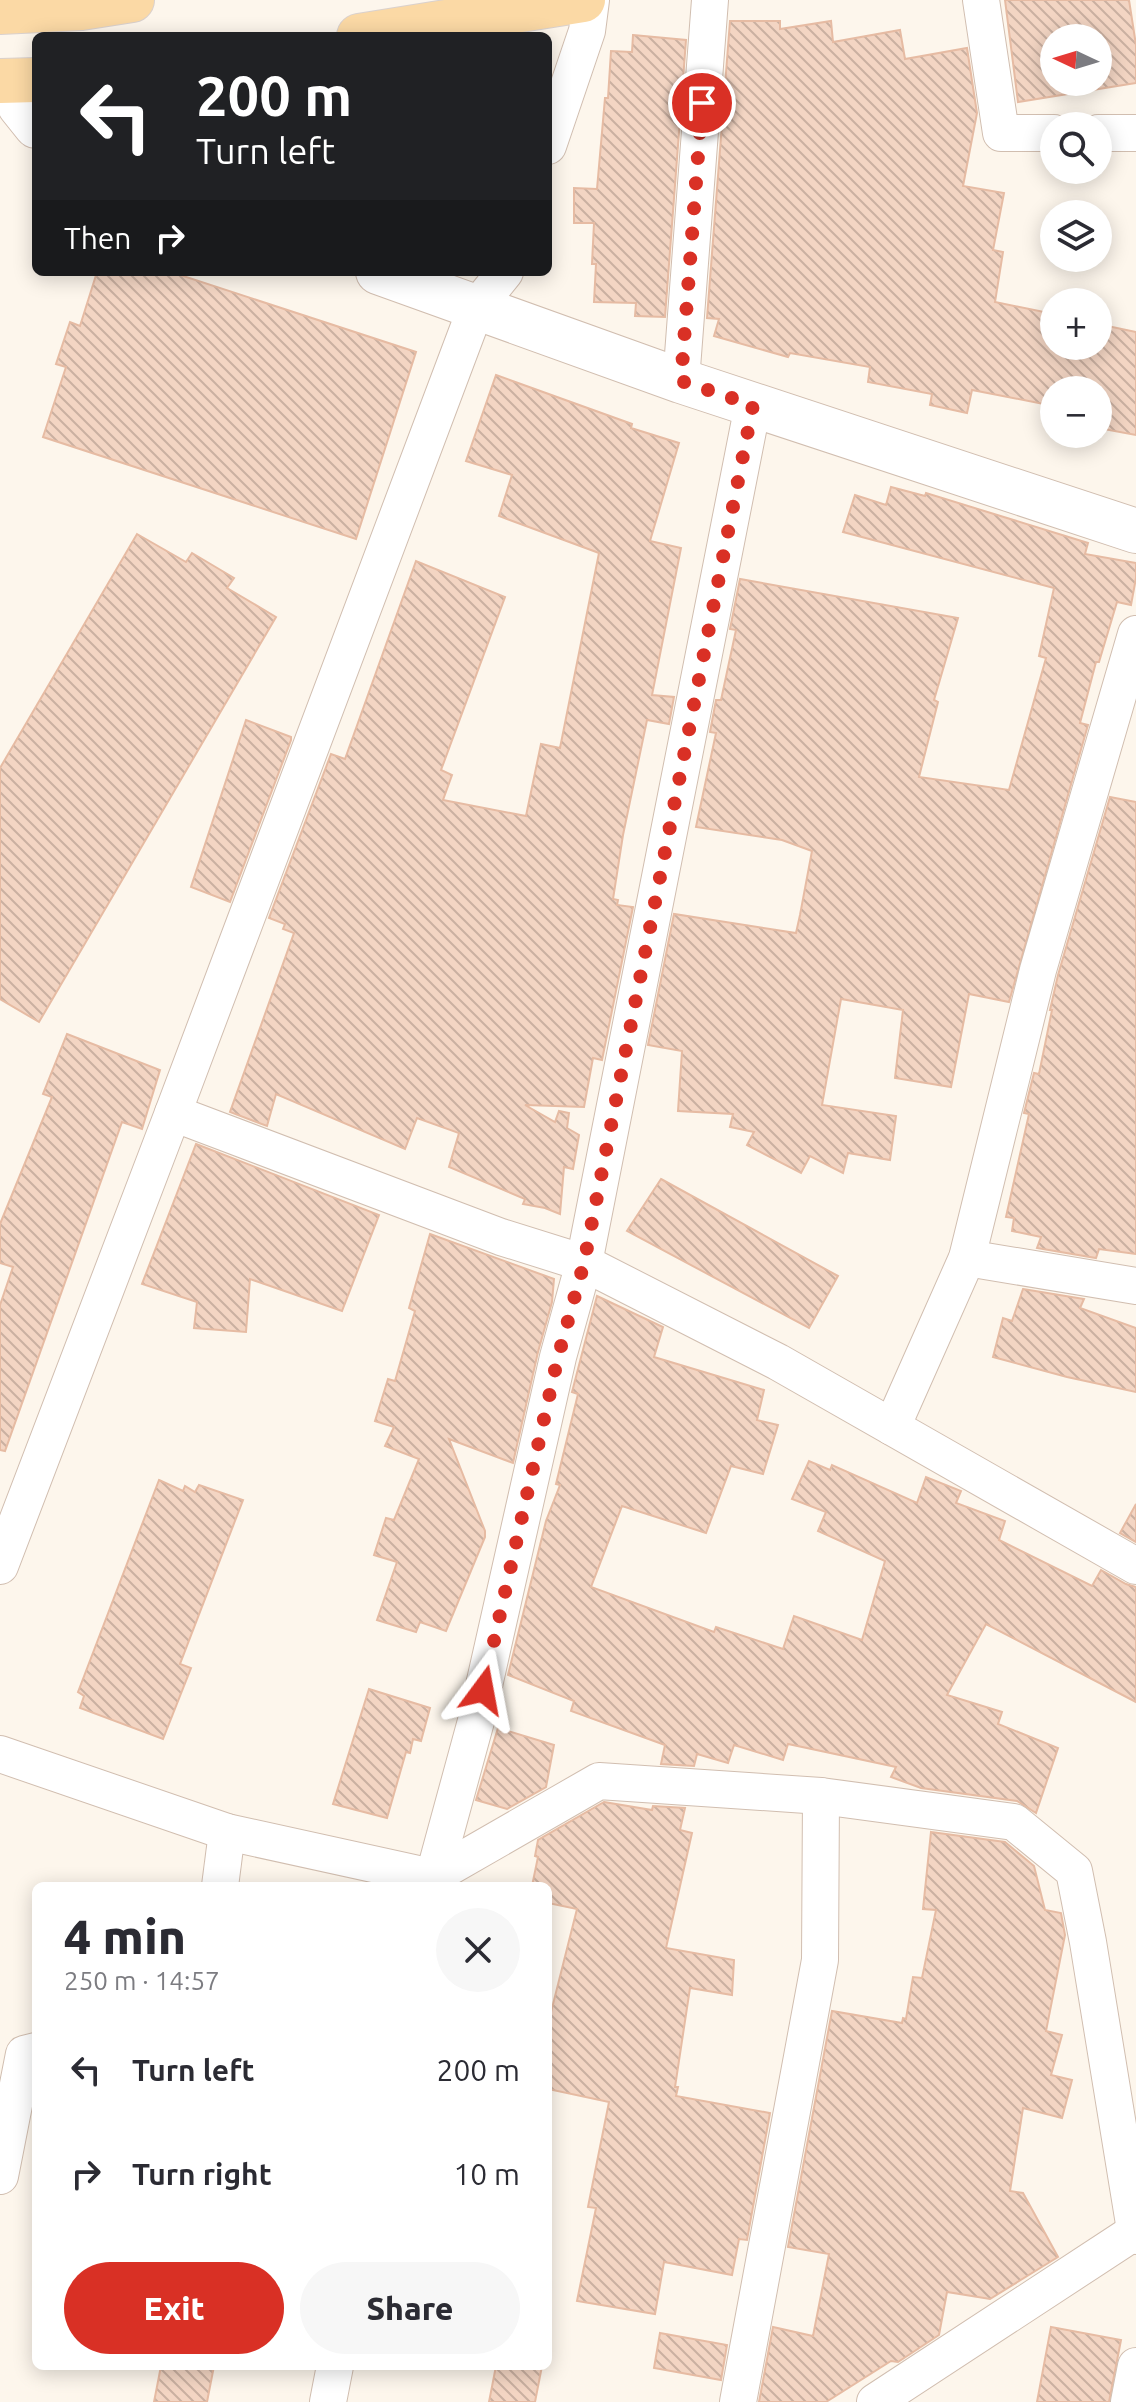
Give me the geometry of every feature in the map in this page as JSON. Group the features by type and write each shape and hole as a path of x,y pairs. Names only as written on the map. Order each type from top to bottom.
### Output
{"main road":[{"path":"0,12 81,8 132,0"},
{"path":"384,32 583,0"}],"street":[{"path":"552,134 587,31 591,0"},
{"path":"681,381 710,0"},
{"path":"981,0 1001,133 1040,133"},
{"path":"14,81 20,106 32,121"},
{"path":"1112,133 1136,133"},
{"path":"389,276 681,381 1136,531"},
{"path":"0,1566 476,308 502,276"},
{"path":"432,1882 476,1721 558,1357 584,1263 753,405"},
{"path":"892,1427 967,1258 1038,970 1136,634"},
{"path":"173,1113 501,1237 584,1263 778,1362 1136,1566"},
{"path":"967,1258 1136,1286"},
{"path":"0,1754 227,1832 432,1882 599,1781 821,1796 1014,1822 1074,1871 1135,2233 875,2402"},
{"path":"738,2402 820,1960 821,1796"},
{"path":"221,1882 227,1832"},
{"path":"0,2176 24,2054 32,2052"},
{"path":"1129,2402 1136,2366"},
{"path":"328,2402 334,2370"}],"building":[{"path":"1005,0 1129,0 1136,45 1136,83 1112,87 1112,24 1040,24 1040,96 1055,96 1018,102"},
{"path":"730,21 780,21 780,29 831,21 833,42 900,30 905,59 967,48 977,113 963,186 1004,193 993,250 1003,252 995,302 1040,311 1040,360 1112,360 1112,327 1136,332 1136,435 1112,431 1112,376 1040,376 1040,403 972,390 967,413 930,405 932,394 868,382 870,367 790,353 788,357 714,336 719,319 707,318"},
{"path":"633,35 686,40 665,317 635,316 636,303 594,302 594,223 574,223 574,188 597,189 611,51 632,52"},
{"path":"96,276 183,276 416,352 356,539 43,437 66,367 56,364 70,322 80,326"},
{"path":"496,375 632,424 631,428 679,443 650,541 681,548 652,695 674,697 669,724 647,720 623,835 613,899 618,900 617,905 633,907 602,1060 593,1058 584,1107 525,1105 555,1122 559,1111 569,1113 567,1128 579,1135 573,1169 564,1167 560,1214 523,1204 525,1199 449,1167 459,1133 417,1118 405,1149 276,1094 267,1126 230,1112 294,933 283,929 285,924 269,918 331,754 345,759 416,561 505,597 441,770 452,775 443,800 526,816 541,744 560,748 599,553 499,516 512,475 466,461"},
{"path":"891,487 925,496 926,493 1088,543 1085,554 1136,563 1136,578 1131,605 1117,602 1099,662 1096,662 1080,723 1088,725 1009,1002 969,994 951,1087 895,1078 903,1010 841,999 822,1105 896,1116 890,1160 848,1153 843,1173 810,1156 801,1173 747,1145 754,1132 730,1127 733,1114 678,1111 682,1051 648,1045 674,914 796,933 800,915 812,851 782,840 696,827 716,733 710,732 716,700 721,700 736,630 730,629 740,579 958,618 934,700 938,702 919,777 1009,790 1046,658 1039,656 1054,588 843,532 855,495 886,505"},
{"path":"137,534 186,562 192,553 234,578 227,588 276,617 39,1022 0,999 0,768"},
{"path":"246,720 291,737 291,740 230,902 191,887"},
{"path":"1110,797 1136,802 1136,1254 1099,1249 1096,1258 1037,1248 1041,1237 1012,1231 1014,1218 1006,1217 1029,1114 1024,1113 1034,1073 1039,1074 1058,975"},
{"path":"67,1034 160,1070 142,1129 122,1122 5,1451 0,1450 0,1305 13,1267 0,1263 0,1224 52,1097 43,1094"},
{"path":"196,1144 379,1215 342,1311 250,1279 246,1332 194,1328 197,1302 142,1284"},
{"path":"661,1179 838,1276 809,1328 627,1231"},
{"path":"430,1234 554,1279 552,1302 513,1463 449,1439 485,1537 446,1631 420,1622 416,1632 377,1620 397,1562 374,1555 386,1518 394,1520 419,1459 385,1446 394,1427 375,1421 388,1379 395,1381 415,1311 409,1308"},
{"path":"1023,1289 1084,1299 1080,1308 1136,1328 1136,1392 993,1357 1003,1318 1012,1321"},
{"path":"597,1296 663,1327 654,1357 764,1390 757,1420 778,1425 763,1474 731,1466 706,1533 622,1506 591,1587 714,1632 716,1627 783,1649 794,1616 862,1640 885,1561 818,1531 826,1512 792,1499 809,1461 830,1470 832,1465 917,1503 926,1477 961,1491 956,1503 1005,1521 999,1540 1092,1586 1101,1570 1136,1587 1136,1702 986,1624 947,1695 1002,1712 998,1724 1058,1748 1036,1813 1017,1801 921,1788 891,1777 896,1767 788,1744 783,1760 734,1745 728,1763 697,1754 694,1766 661,1764 665,1745 571,1711 574,1701 508,1675 546,1521 560,1485 556,1484 578,1394 572,1392"},
{"path":"159,1480 183,1491 185,1486 195,1492 199,1485 243,1500 180,1664 191,1668 163,1739 80,1708 84,1696 78,1692"},
{"path":"1136,1504 1136,1542 1120,1533"},
{"path":"369,1689 430,1708 421,1741 413,1739 410,1753 406,1752 387,1818 333,1804"},
{"path":"498,1728 554,1745 546,1787 507,1809 476,1800"},
{"path":"604,1802 652,1810 653,1806 685,1808 680,1830 692,1833 666,1948 734,1960 732,1995 690,1988 675,2087 678,2087 676,2096 770,2113 747,2240 739,2239 732,2275 664,2262 655,2314 577,2301 596,2208 588,2207 609,2102 552,2090 552,2008 577,1909 552,1904 552,1882 533,1882 538,1840"},
{"path":"931,1832 1005,1842 1034,1866 1045,1910 1061,1913 1065,1935 1046,2031 1062,2035 1051,2075 1072,2080 1062,2118 1023,2108 1010,2191 1023,2193 1058,2257 990,2299 947,2292 939,2335 826,2402 759,2402 773,2327 813,2336 829,2254 788,2247 832,2011 902,2023 903,2018 906,2019 913,1977 922,1978 936,1910 923,1909"},
{"path":"1051,2327 1121,2340 1109,2402 1037,2402"},
{"path":"660,2333 727,2345 721,2380 654,2368"},
{"path":"160,2370 213,2370 207,2402 154,2402"},
{"path":"495,2370 541,2370 535,2402 489,2402"}],"route":[{"path":"483,1690 558,1357 584,1263 753,405 681,381 702,103"}]}
